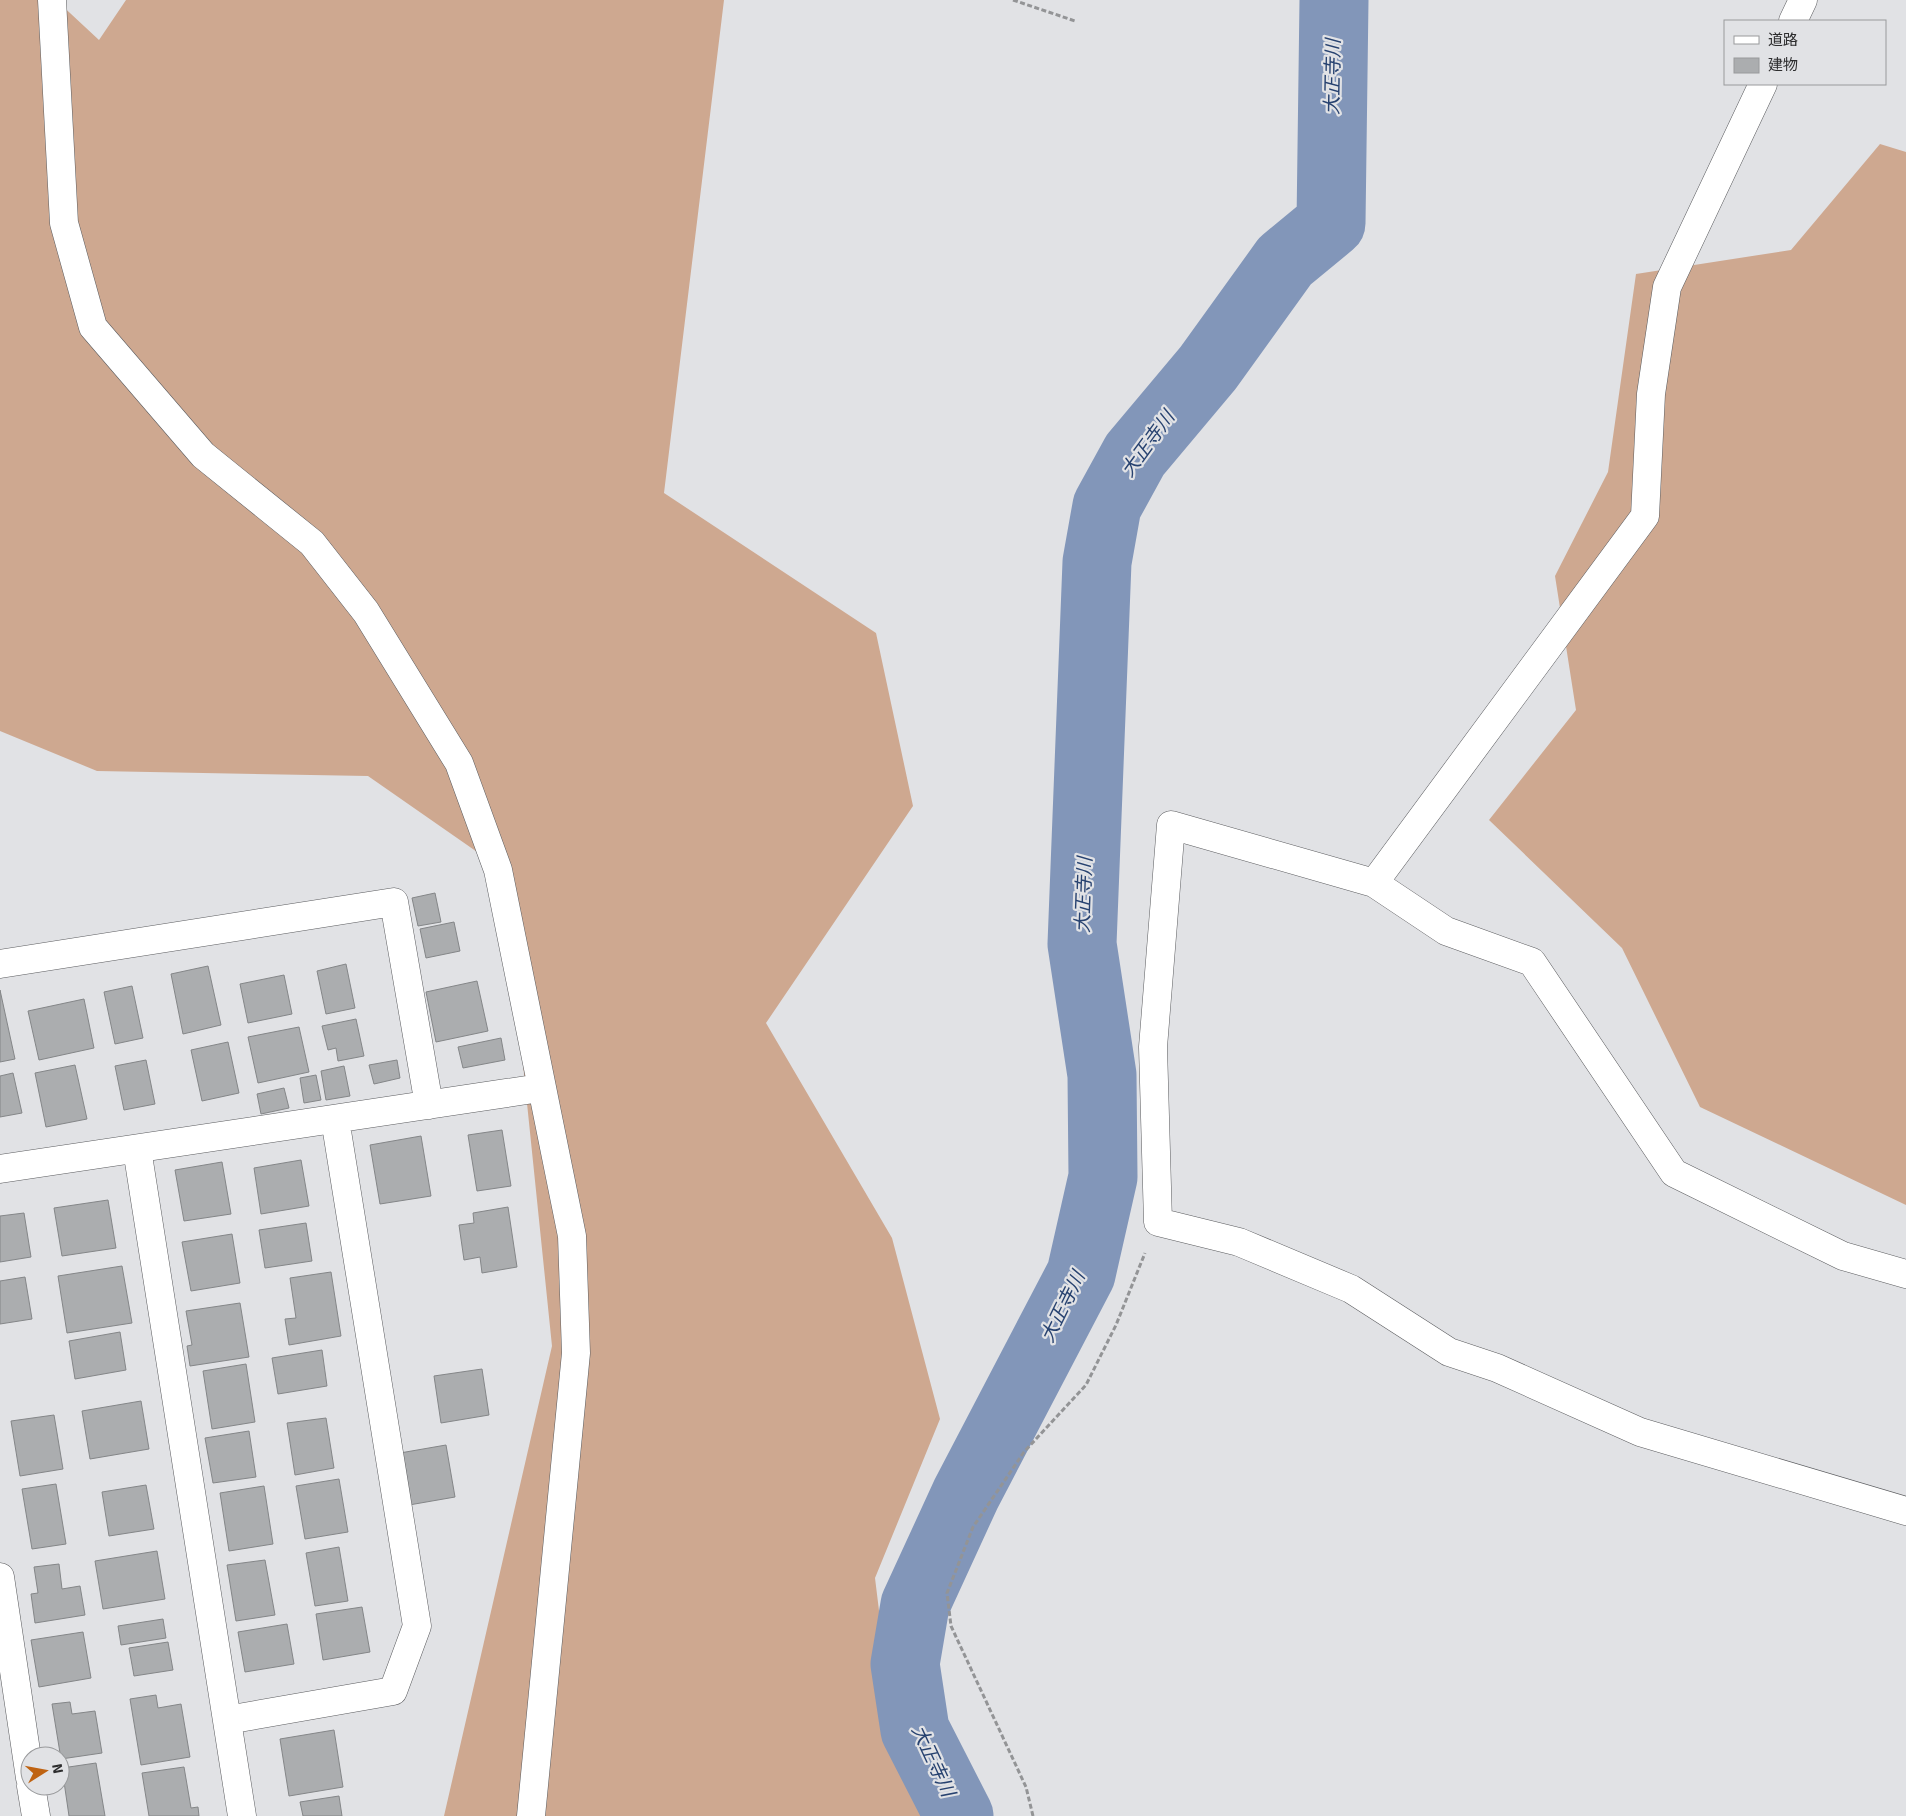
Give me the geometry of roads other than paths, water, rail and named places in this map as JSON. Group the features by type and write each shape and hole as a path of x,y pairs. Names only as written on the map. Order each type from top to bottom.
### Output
{"street":[{"path":"52,0 64,223 93,328 203,455 312,543 366,612 459,763 498,870 540,1088 572,1236 576,1353 530,1816"},
{"path":"1793,20 1803,0"},
{"path":"1374,883 1645,516 1651,394 1667,287 1763,85"},
{"path":"1906,1274 1843,1256 1674,1173 1532,962 1446,931 1374,883 1171,825 1153,1047 1158,1222 1239,1242 1351,1289 1449,1352 1497,1368 1640,1432 1906,1511"},
{"path":"0,964 394,902 429,1105"},
{"path":"0,1170 540,1088"},
{"path":"227,1720 393,1691 417,1626 335,1119"},
{"path":"137,1149 242,1816"},
{"path":"0,1577 25,1746"},
{"path":"33,1796 36,1816"}],"waterway":[{"name":"大正寺川","path":"959,1816 915,1730 905,1664 915,1605 966,1494 1081,1274 1103,1177 1102,1075 1082,944 1097,562 1107,506 1135,455 1208,368 1285,261 1331,223 1334,0"}]}
